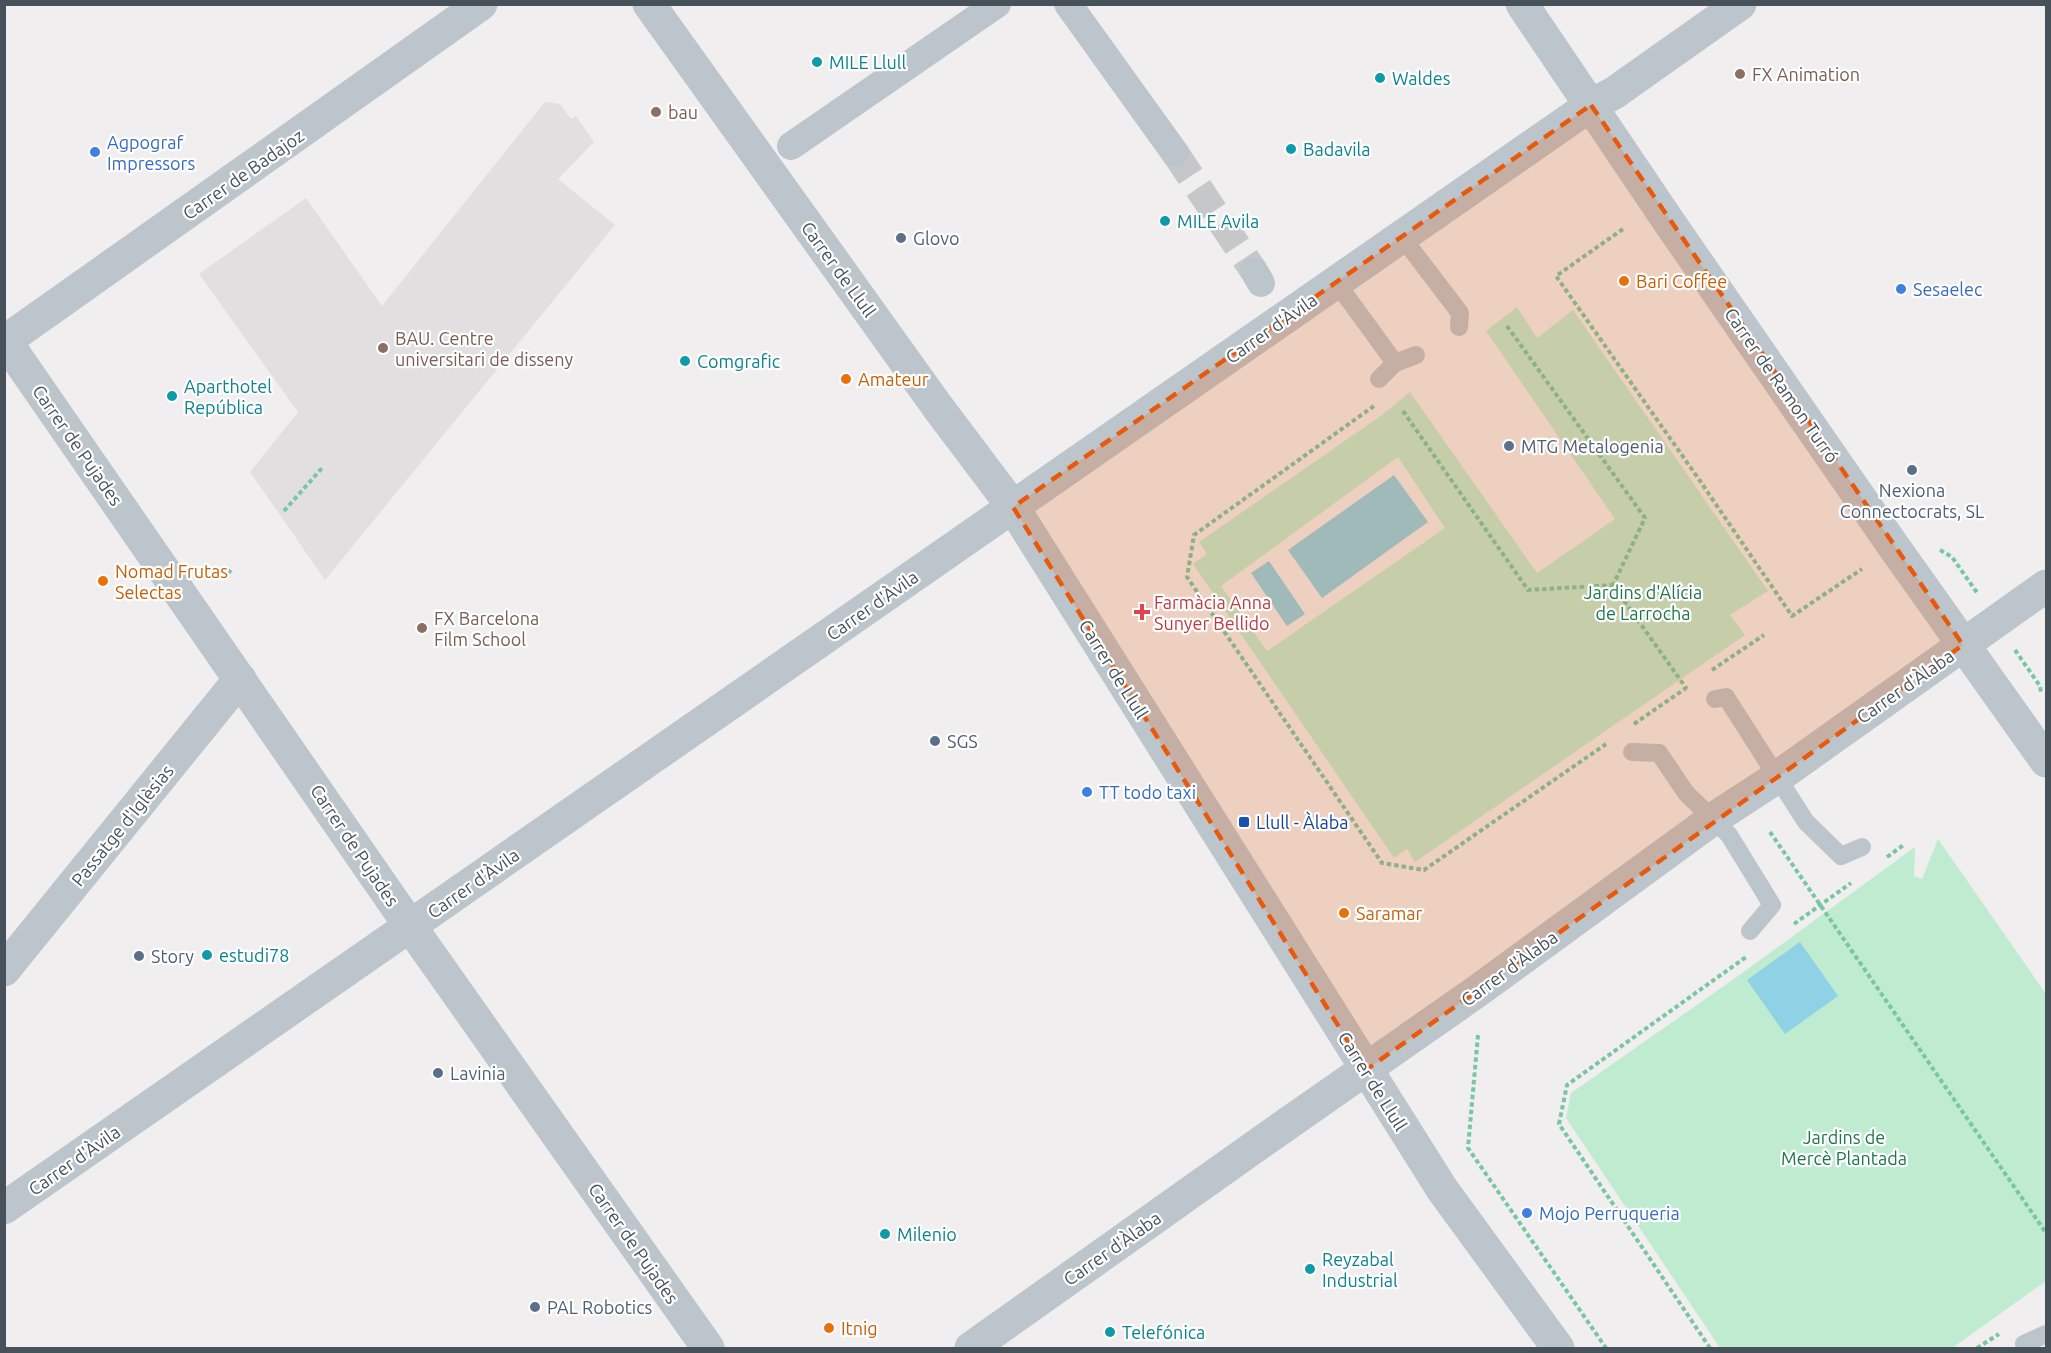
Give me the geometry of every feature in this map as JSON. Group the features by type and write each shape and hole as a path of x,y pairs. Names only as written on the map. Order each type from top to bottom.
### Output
{"street":[{"name":"Carrer de Badajoz","path":"5,341 481,4"},
{"name":"Carrer de Llull","path":"649,4 1013,507 1453,1206 1558,1348"},
{"path":"791,146 997,4"},
{"path":"1068,4 1175,153"},
{"name":"Carrer de Ramon Turró","path":"1522,4 1669,222 2046,761"},
{"name":"Carrer d'Àvila","path":"4,1208 1591,105 1614,93 1740,4"},
{"name":"Carrer de Pujades","path":"5,341 411,926 708,1348"},
{"name":"Carrer d'Àlaba","path":"971,1348 1260,1142 1366,1070 1713,819 1776,778 2046,586"},
{"name":"Passatge d'Iglèsias","path":"4,970 240,679"}],"lane":[{"path":"1402,237 1460,313 1459,327"},
{"path":"1336,282 1395,363"},
{"path":"1379,379 1395,363 1416,355"},
{"path":"1715,699 1726,697 1806,822 1841,856 1862,846"},
{"path":"1632,752 1659,753 1686,793 1729,835 1772,905 1750,931"},
{"path":"2024,1344 2046,1334"}],"path":[{"path":"1623,229 1556,276 1792,616 1862,569"},
{"path":"1507,326 1645,518 1613,585"},
{"path":"1380,401 1194,535 1187,577 1382,863 1424,870 1609,742"},
{"path":"1403,411 1528,590 1613,585"},
{"path":"284,511 322,468"},
{"path":"223,579 231,570"},
{"path":"1613,585 1692,697"},
{"path":"1706,675 1764,635"},
{"path":"1628,728 1696,681"},
{"path":"1770,832 2046,1233"},
{"path":"1886,858 1905,844"},
{"path":"1792,925 1858,878"},
{"path":"1710,1348 1559,1124 1567,1085 1755,951"},
{"path":"1479,1035 1468,1148 1606,1348"}],"highlighted area":[{"path":"1591,105 1963,645 1366,1070 1013,507"}],"shaded area":[{"name":"BAU. Centre universitari de disseny","path":"545,102 560,104 571,119 576,116 594,142 558,179 615,225 325,580 250,472 298,412 199,274 306,198 382,306"}],"green space":[{"name":"Jardins d'Alícia de Larrocha","path":"1517,307 1537,338 1573,310 1768,591 1730,615 1745,635 1415,862 1407,849 1394,858 1193,564 1207,554 1199,542 1382,415 1410,392 1537,573 1615,519 1486,331","holes":["1398,457 1445,528 1267,651 1221,586"]},
{"name":"Jardins de Mercè Plantada","path":"1938,839 2046,994 2046,1281 1952,1348 1720,1348 1566,1118 1571,1093 1734,979 1915,847 1914,876 1922,879"}],"water":[{"path":"1394,475 1428,522 1322,598 1288,550"},
{"path":"1269,561 1305,614 1287,626 1251,573"},
{"path":"1800,942 1838,996 1785,1034 1747,980"}],"tunnel":[{"path":"1175,153 1254,271"}],"place":[{"name":"MILE Llull","path":"817,62"},
{"name":"FX Animation","path":"1740,74"},
{"name":"Waldes","path":"1380,78"},
{"name":"bau","path":"656,112"},
{"name":"Badavila","path":"1291,149"},
{"name":"Agpograf Impressors","path":"95,152"},
{"name":"MILE Avila","path":"1165,221"},
{"name":"Glovo","path":"901,238"},
{"name":"Bari Coffee","path":"1624,281"},
{"name":"Sesaelec","path":"1901,289"},
{"name":"BAU. Centre universitari de disseny","path":"383,348"},
{"name":"Comgrafic","path":"685,361"},
{"name":"Amateur","path":"846,379"},
{"name":"Aparthotel República","path":"172,396"},
{"name":"MTG Metalogenia","path":"1509,446"},
{"name":"Nexiona Connectocrats, SL","path":"1912,470"},
{"name":"Nomad Frutas Selectas","path":"103,581"},
{"name":"Farmàcia Anna Sunyer Bellido","path":"1142,612"},
{"name":"FX Barcelona Film School","path":"422,628"},
{"name":"SGS","path":"935,741"},
{"name":"TT todo taxi","path":"1087,792"},
{"name":"Llull - Àlaba","path":"1244,822"},
{"name":"Saramar","path":"1344,913"},
{"name":"estudi78","path":"207,955"},
{"name":"Story","path":"139,956"},
{"name":"Lavinia","path":"438,1073"},
{"name":"Mojo Perruqueria","path":"1527,1213"},
{"name":"Milenio","path":"885,1234"},
{"name":"Reyzabal Industrial","path":"1310,1269"},
{"name":"PAL Robotics","path":"535,1307"},
{"name":"Itnig","path":"829,1328"},
{"name":"Telefónica","path":"1110,1332"}]}
